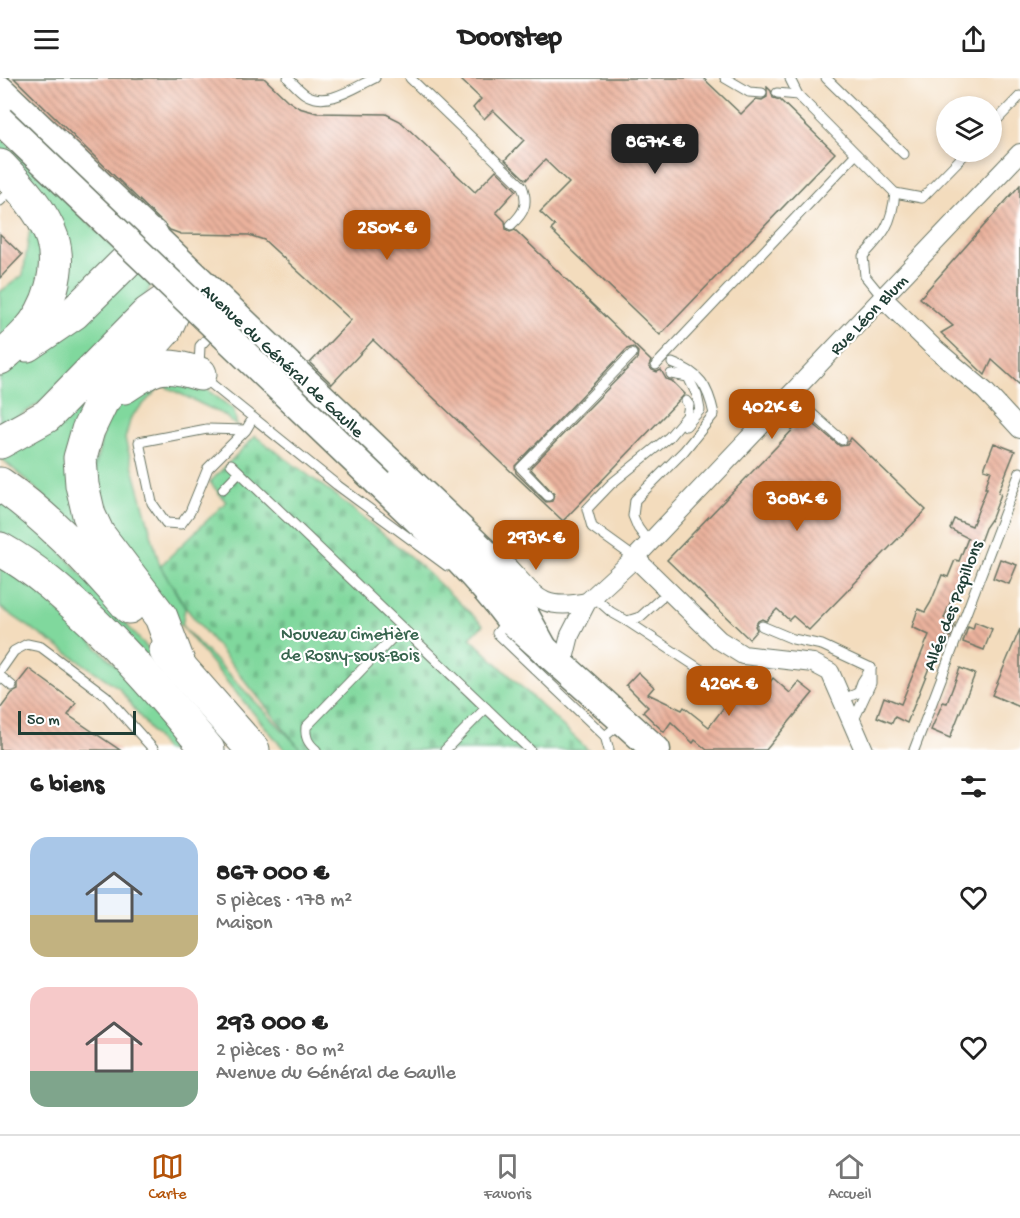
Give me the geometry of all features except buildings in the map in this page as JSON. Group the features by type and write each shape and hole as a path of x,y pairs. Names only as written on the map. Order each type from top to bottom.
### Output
{"highway":[{"path":"0,359 28,333 43,310 52,286 56,262 52,237 39,213 1,188"},
{"path":"0,359 33,342 74,313 152,236"},
{"path":"180,667 161,617 98,534 89,515 82,485 80,458 88,430 102,401 165,330 190,282"},
{"path":"0,442 47,416 148,313 190,282"},
{"path":"102,401 143,374 158,367 179,368 200,375"},
{"path":"7,489 49,524 88,562 253,750"},
{"path":"0,549 21,561 59,590 129,658 208,750"}],"main road":[{"name":"Avenue du Général de Gaulle","path":"0,90 152,236 190,282 232,313 486,554 552,657"},
{"name":"Avenue du Général de Gaulle","path":"0,120 433,533 504,611 552,657 614,728 656,750"}],"street":[{"name":"Rue Léon Blum","path":"552,657 570,635 590,599 635,558 1020,153"},
{"path":"883,298 933,347 985,391 1020,429"},
{"path":"486,554 508,567 537,599 553,605 567,606 590,599"},
{"path":"635,558 719,640 743,655 813,663 830,672 864,750"}],"lane":[{"path":"288,78 304,94 316,99 330,99 375,78"},
{"path":"410,78 522,186 527,198 524,213 511,225"},
{"path":"724,78 749,92 762,93"},
{"path":"826,78 904,154"},
{"path":"790,79 798,95 895,193 922,198 957,162"},
{"path":"777,93 798,95"},
{"path":"1002,115 1020,96"},
{"path":"656,365 856,154"},
{"path":"883,298 865,276 863,256 882,236 893,213 895,193"},
{"path":"232,313 200,346 198,360 200,375 337,485 504,611 497,633 614,728 609,750"},
{"path":"548,496 521,468 632,354"},
{"path":"649,543 638,528 633,516 635,501 684,451 714,414 710,393 702,383 687,368 672,363"},
{"path":"635,558 592,527 587,509 611,484 688,424 700,410 697,396 687,377 671,374"},
{"path":"791,394 842,440"},
{"path":"669,437 687,416 689,405 686,401"},
{"path":"246,430 207,429 139,442 152,503 166,523 181,524 190,512 208,468 246,430 253,418"},
{"path":"231,464 530,750"},
{"path":"223,489 239,472"},
{"name":"Allée des Papillons","path":"914,750 1020,472"},
{"path":"590,599 703,671"},
{"path":"627,621 640,617 660,599"},
{"path":"762,626 793,639 822,645 872,668"},
{"path":"316,750 309,743 305,734 306,727 402,628"},
{"path":"0,671 14,651 27,644 41,647 106,696 151,749"},
{"path":"843,699 858,693 862,682 872,668"},
{"path":"853,722 871,683 872,668"},
{"path":"0,676 12,686"},
{"path":"445,750 486,708"}],"green space":[{"path":"0,136 118,251 70,298 69,255 0,153"},
{"path":"31,222 42,234 37,302 0,340 0,292 23,275"},
{"path":"134,267 152,283 143,301 43,401 0,429 0,373"},
{"path":"156,373 194,380 234,410 237,427 224,415 162,385 131,417 125,439 160,566 185,608 182,626 168,619 111,539 94,474 104,426 119,405"},
{"path":"94,390 96,551 54,505 0,457"},
{"name":"Nouveau cimetière de Rosny-sous-Bois","path":"255,436 338,497 413,559 483,625 470,638 588,750 301,750 186,608 160,566 226,502 210,482"},
{"path":"0,499 55,545 152,653 147,656 0,533"},
{"path":"0,565 39,592 127,676 182,750 165,750 119,688 0,607"},
{"path":"182,626 302,750 285,750"}]}
